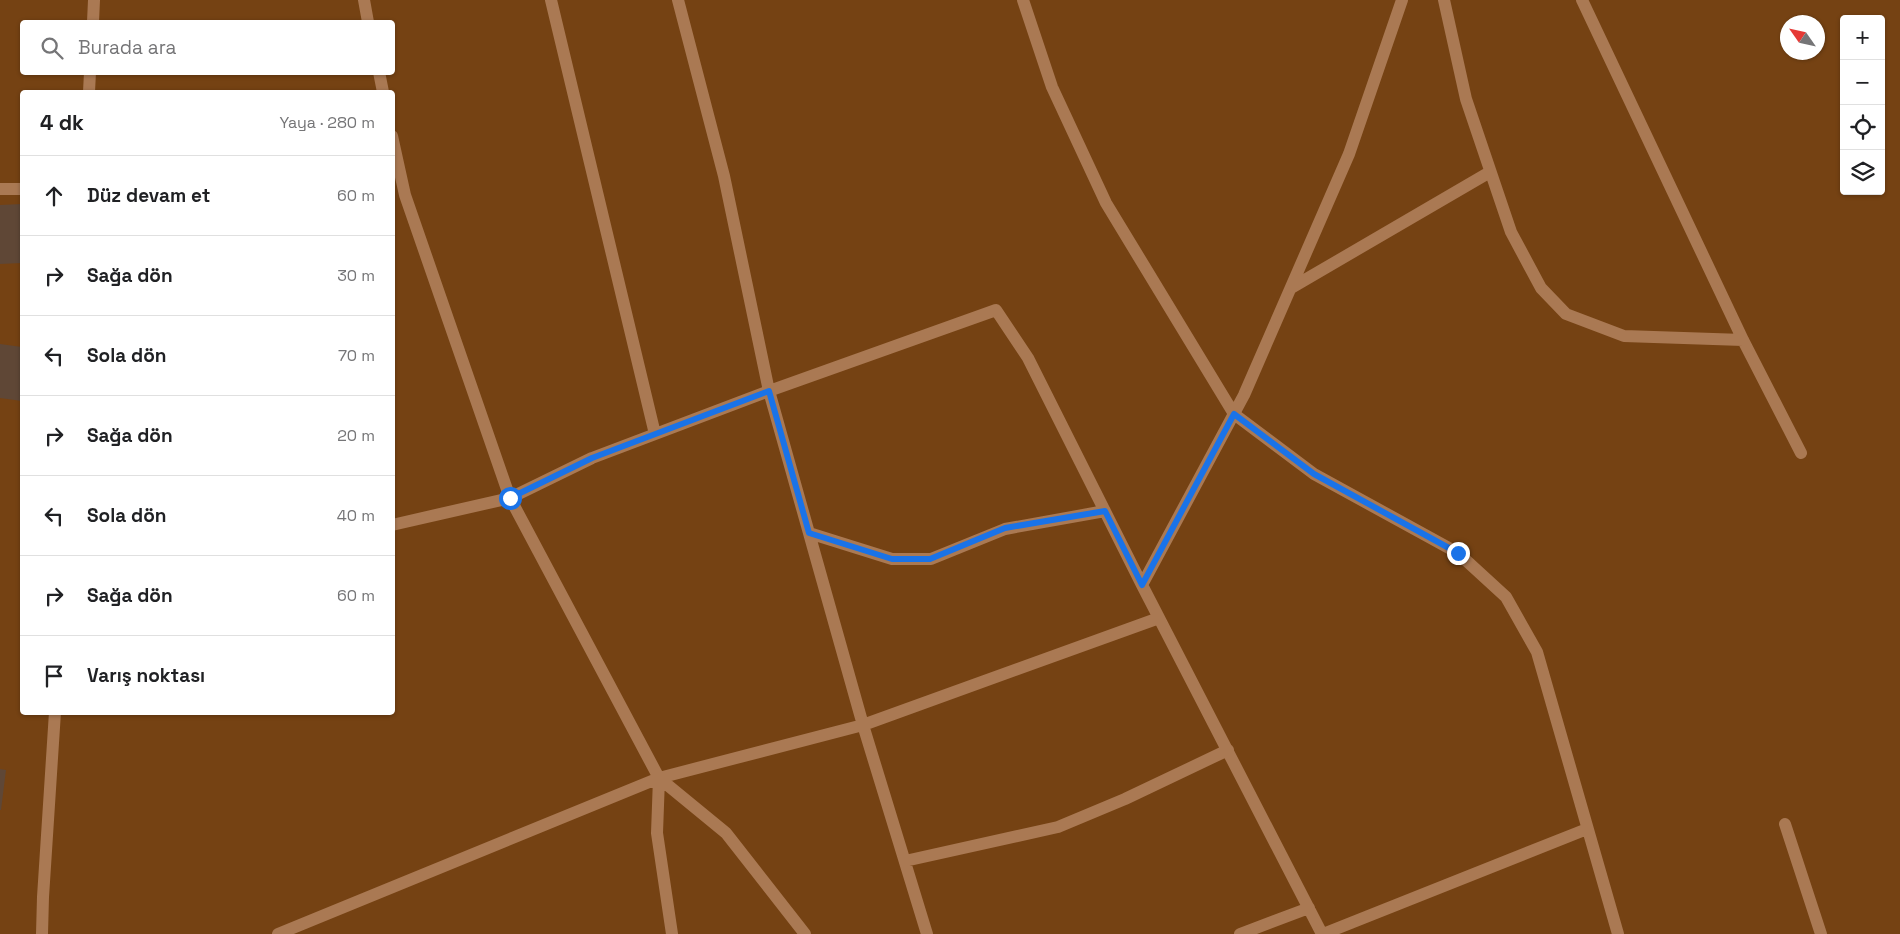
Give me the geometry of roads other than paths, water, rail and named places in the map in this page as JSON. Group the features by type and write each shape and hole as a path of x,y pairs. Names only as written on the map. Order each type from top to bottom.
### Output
{"street":[{"path":"93,20 94,0"},
{"path":"364,0 368,20"},
{"path":"551,0 655,434"},
{"path":"678,0 724,176 769,391 863,725 927,934"},
{"path":"1023,0 1052,88 1106,203 1234,414 1314,474 1458,553 1506,597 1537,652 1618,934"},
{"path":"1142,585 1234,414 1291,288 1350,154 1402,0"},
{"path":"1444,0 1466,99 1490,172 1516,240 1542,288 1566,314 1624,336 1743,340"},
{"path":"1582,0 1743,340 1801,453"},
{"path":"89,90 90,75"},
{"path":"380,75 383,90"},
{"path":"395,150 405,195 510,498 659,778 726,833 805,934"},
{"path":"1291,288 1490,172"},
{"path":"0,188 20,189"},
{"path":"395,524 510,498 592,458 769,391 996,310 1028,358 1142,585 1323,934 1587,829"},
{"path":"809,533 892,559 930,559 1005,528 1105,511"},
{"path":"278,934 659,778 863,725 1159,618"},
{"path":"42,934 55,715"},
{"path":"904,861 1058,827 1125,799 1228,750"},
{"path":"659,778 657,832 672,934"},
{"path":"1785,824 1821,934"},
{"path":"1240,934 1309,908"}]}
